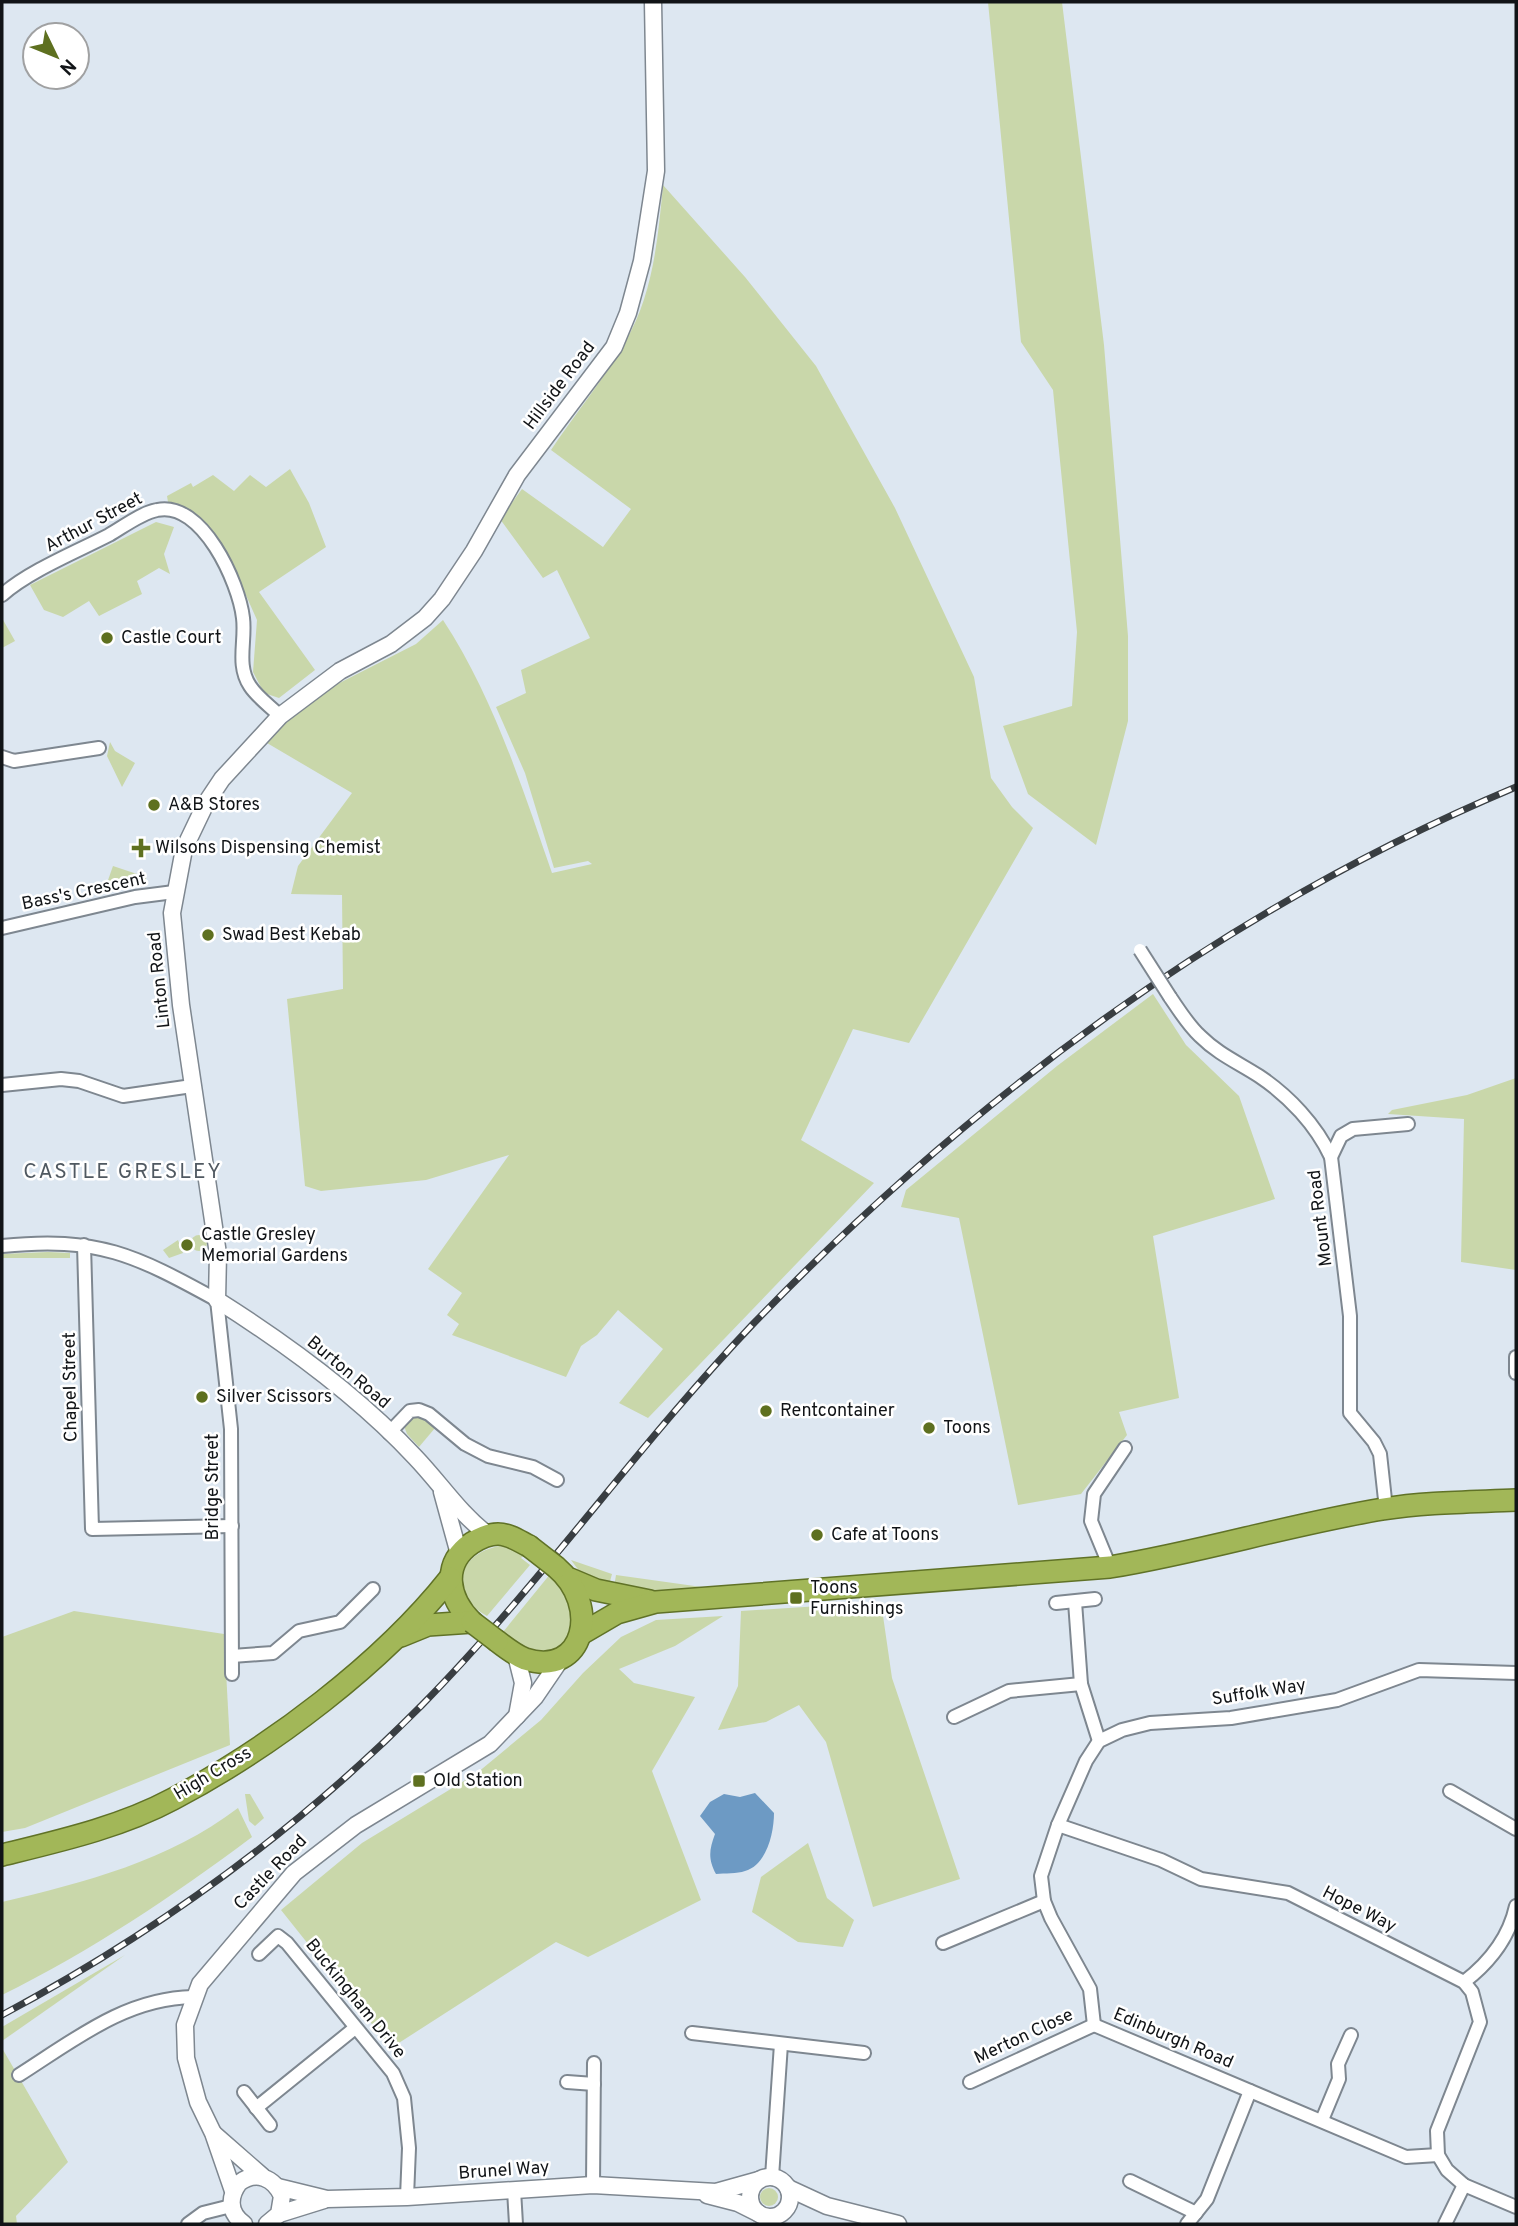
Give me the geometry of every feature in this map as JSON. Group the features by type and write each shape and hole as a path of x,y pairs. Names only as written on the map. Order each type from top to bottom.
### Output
{"highway":[{"path":"656,1602 603,1591 563,1573 529,1546 509,1536 488,1535 478,1539 459,1554 450,1578 456,1602 472,1622 516,1655 534,1661 563,1656 581,1634 617,1613 656,1602 1110,1567 1167,1558 1322,1520 1386,1508 1516,1500"},
{"path":"563,1573 583,1614 581,1634"},
{"name":"High Cross","path":"2,1855 100,1829 172,1800 285,1728 396,1638 450,1578"},
{"name":"High Cross","path":"396,1638 428,1625 472,1622"}],"street":[{"name":"Hillside Road","path":"301,697 340,671 391,644 425,618 458,576 517,475 614,347 628,313 642,261 656,171 653,2"},
{"name":"Arthur Street","path":"2,596 60,560 157,509 183,514 209,537 230,572 243,615 245,637 241,660 249,685 280,716"},
{"name":"Linton Road","path":"217,1300 219,1263 178,982 172,913 174,892 184,849 206,803 222,779 301,697"},
{"path":"2,757 14,761 99,748"},
{"name":"Bass's Crescent","path":"2,928 135,897 174,892"},
{"name":"Mount Road","path":"1140,950 1170,997 1200,1036 1232,1062 1259,1076 1304,1116 1322,1139 1331,1157 1350,1316 1350,1413 1380,1454 1386,1508"},
{"path":"2,1085 61,1079 79,1081 123,1096 192,1086"},
{"path":"1331,1157 1341,1136 1353,1129 1408,1124"},
{"path":"2,1246 84,1245 135,1257 217,1300"},
{"name":"Chapel Street","path":"84,1245 92,1529 232,1526"},
{"name":"Burton Road","path":"217,1300 284,1345 389,1433 488,1535"},
{"name":"Bridge Street","path":"217,1300 231,1429 232,1674"},
{"path":"1516,1357 1516,1373"},
{"path":"389,1433 410,1412 419,1410 477,1450 533,1468 557,1480"},
{"path":"1110,1567 1091,1521 1094,1494 1125,1448"},
{"name":"Burton Road","path":"442,1490 459,1554"},
{"path":"232,1656 273,1653 299,1631 340,1622 373,1589"},
{"path":"1056,1603 1095,1599"},
{"path":"1058,1825 1086,1761 1100,1741 1081,1684 1075,1602"},
{"path":"516,1655 523,1683 516,1719"},
{"name":"Castle Road","path":"243,2224 232,2199 213,2133 198,2102 186,2058 185,2025 193,1997 209,1972 269,1899 321,1849 470,1757 516,1719 563,1656"},
{"name":"Suffolk Way","path":"1100,1741 1122,1730 1150,1723 1231,1718 1337,1700 1419,1670 1516,1673"},
{"path":"954,1717 1009,1691 1081,1684"},
{"path":"1450,1791 1516,1829"},
{"name":"Edinburgh Road","path":"1058,1825 1041,1876 1044,1901 1062,1942 1090,1989 1094,2025 1406,2157 1438,2155"},
{"name":"Hope Way","path":"1058,1825 1161,1860 1201,1879 1288,1893 1464,1982"},
{"path":"943,1943 1044,1901"},
{"path":"1516,1906 1511,1929 1484,1967 1464,1982 1472,1992 1480,2022 1437,2130 1438,2155 1447,2170 1464,2185 1516,2207"},
{"name":"Buckingham Drive","path":"259,1954 278,1936 287,1942 393,2073 404,2098 409,2148 407,2197"},
{"path":"19,2075 102,2022 129,2009 166,1997 193,1997"},
{"name":"Merton Close","path":"970,2082 1094,2025"},
{"path":"256,2108 355,2028"},
{"path":"692,2033 864,2053"},
{"path":"1322,2120 1339,2079 1339,2064 1351,2035"},
{"path":"769,2217 750,2196 765,2178 780,2044"},
{"path":"593,2185 594,2063"},
{"path":"566,2082 594,2084"},
{"path":"1187,2224 1207,2199 1250,2091"},
{"path":"244,2092 270,2125"},
{"name":"Castle Road","path":"213,2133 278,2187"},
{"path":"188,2224 202,2213 232,2199 244,2179 262,2176"},
{"path":"765,2178 827,2206 898,2224"},
{"name":"Brunel Way","path":"278,2187 327,2199 407,2197 593,2185 716,2192 765,2178"},
{"path":"1130,2181 1196,2213"},
{"path":"1445,2224 1464,2185"},
{"path":"273,2221 282,2196 278,2187"},
{"path":"769,2217 790,2202 788,2188"},
{"path":"514,2190 516,2224"},
{"name":"Brunel Way","path":"684,2192 738,2203 769,2217"},
{"name":"Brunel Way","path":"273,2221 327,2199"},
{"path":"769,2217 805,2206 827,2206"}],"green space":[{"path":"988,2 1062,2 1104,345 1128,636 1128,721 1096,845 1028,794 1003,726 1072,706 1077,632 1053,390 1021,342"},
{"path":"663,185 745,277 816,366 895,508 974,677 991,778 1012,807 1033,828 909,1043 853,1029 801,1140 874,1183 648,1418 619,1403 663,1349 618,1310 597,1335 581,1346 566,1377 452,1335 459,1324 447,1315 462,1293 428,1269 509,1155 426,1180 321,1191 305,1186 287,999 343,989 342,895 291,894 298,866 352,793 267,743 308,699 416,644 443,620 492,711 518,775 552,873 592,864 588,861 554,868 525,773 496,707 526,693 521,670 590,638 557,570 543,578 500,519 522,489 603,547 631,509 551,450 608,369 634,324 653,266"},
{"path":"290,469 309,503 326,547 259,592 315,670 279,698 264,693 253,672 257,620 228,555 225,557 203,522 188,510 168,502 167,496 191,483 193,487 213,475 234,491 250,475 266,487"},
{"path":"156,522 174,527 164,554 170,574 159,568 137,581 142,594 99,616 89,601 63,617 44,610 30,585"},
{"path":"2,618 15,641 2,648"},
{"path":"110,742 115,751 135,763 122,787 107,756"},
{"path":"113,866 146,877 146,881 108,889 107,883"},
{"path":"1153,994 1186,1045 1239,1096 1275,1199 1153,1236 1179,1398 1119,1412 1127,1435 1081,1494 1018,1505 959,1218 901,1207 906,1190 1057,1066"},
{"path":"1516,1078 1516,1270 1461,1262 1464,1119 1388,1114 1392,1110 1467,1095"},
{"path":"196,1235 202,1235 207,1243 205,1249 196,1251 191,1246 191,1240"},
{"path":"178,1240 183,1253 169,1258 163,1250"},
{"path":"70,1253 70,1258 2,1258 2,1254"},
{"path":"419,1416 435,1428 419,1447 407,1434 404,1426 411,1418"},
{"path":"508,1545 526,1553 521,1558 530,1565 487,1616 473,1606 465,1595 461,1583 463,1572 469,1562 479,1554"},
{"path":"571,1560 612,1574 609,1585 580,1572"},
{"path":"551,1573 576,1608 570,1641 550,1652 535,1653 503,1632"},
{"path":"616,1575 716,1589 636,1591 614,1587"},
{"path":"881,1602 892,1678 960,1879 873,1907 826,1742 799,1705 766,1722 718,1730 738,1686 741,1611"},
{"path":"74,1611 224,1634 230,1745 25,1828 2,1832 2,1637"},
{"path":"723,1616 675,1646 619,1669 634,1683 695,1697 652,1771 701,1900 588,1957 556,1942 391,2048 281,1910 362,1843 477,1773 541,1720 583,1673 621,1637 656,1620"},
{"path":"245,1794 250,1794 264,1818 255,1826 249,1821"},
{"path":"238,1808 252,1837 130,1922 2,1995 2,1902 95,1877 155,1856"},
{"path":"808,1843 827,1898 854,1920 843,1947 798,1942 752,1912 761,1877"},
{"path":"125,1955 2,2041 2,2027"},
{"path":"2,2048 68,2162 16,2216 17,2224 2,2224"},
{"path":"769,2188 775,2191 778,2197 775,2203 769,2206 763,2203 760,2197 763,2191"}],"water":[{"path":"755,1793 774,1813 768,1847 753,1868 716,1874 710,1854 715,1834 700,1816 710,1802 724,1794 740,1797"}],"railway":[{"path":"2,2015 115,1949 224,1876 276,1836 375,1751 422,1705 507,1612 669,1418 753,1324 836,1241 923,1162 1014,1087 1108,1016 1205,951 1305,890 1409,836 1516,787"}],"place":[{"name":"Castle Court","path":"107,638"},
{"name":"A&B Stores","path":"154,805"},
{"name":"Wilsons Dispensing Chemist","path":"141,848"},
{"name":"Swad Best Kebab","path":"208,935"},
{"name":"Castle Gresley Memorial Gardens","path":"187,1245"},
{"name":"Silver Scissors","path":"202,1397"},
{"name":"Rentcontainer","path":"766,1411"},
{"name":"Toons","path":"929,1428"},
{"name":"Cafe at Toons","path":"817,1535"},
{"name":"Toons Furnishings","path":"796,1598"},
{"name":"Old Station","path":"419,1781"}],"district":[{"name":"CASTLE GRESLEY","path":"123,1172"}]}
